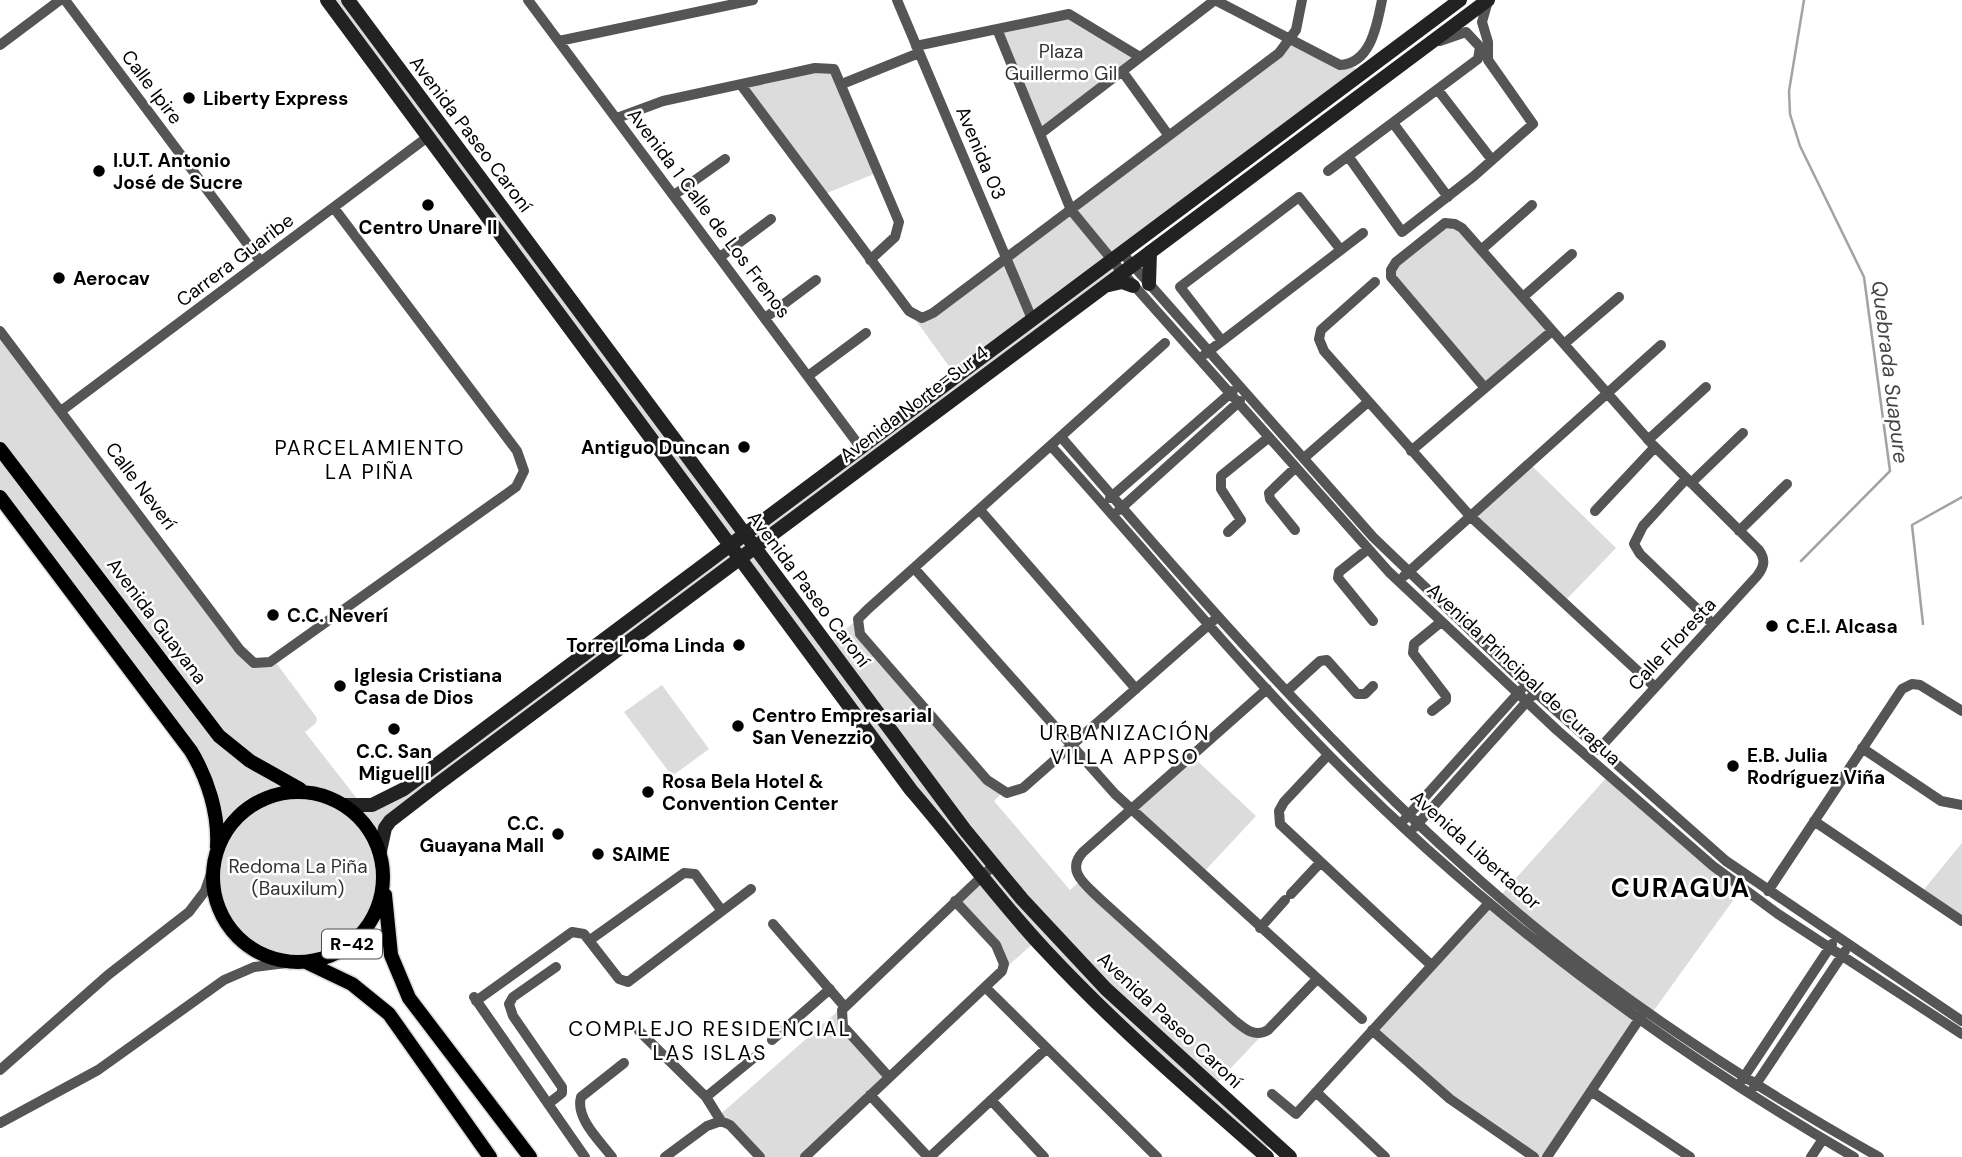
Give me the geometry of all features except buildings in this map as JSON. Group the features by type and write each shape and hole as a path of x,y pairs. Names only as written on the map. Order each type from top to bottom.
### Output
{"main road":[{"name":"Avenida Paseo Caroní","path":"327,0 732,544 748,553 994,865 1059,940 1272,1153"},
{"name":"Avenida Paseo Caroní","path":"348,0 745,535 748,553"},
{"name":"Avenida Norte-Sur 4","path":"345,805 372,805 404,789 1460,0"},
{"name":"Avenida Norte-Sur 4","path":"380,851 385,828 398,815 1488,0"},
{"path":"1149,284 1150,252"},
{"path":"1104,286 1122,282 1133,286"},
{"name":"Avenida Guayana","path":"0,449 219,736 250,761 305,791"},
{"name":"R-42","path":"0,497 201,767 213,804 214,893 231,929 257,952 300,962 352,984 384,1008 490,1157"},
{"path":"733,519 744,526 758,525"},
{"path":"719,554 724,544 722,531"},
{"path":"720,574 739,571 763,573 767,551 775,533"},
{"name":"Avenida Paseo Caroní","path":"763,573 911,790 981,877 1045,950 1109,1015 1272,1153"},
{"name":"R-42","path":"215,860 226,830 244,810 274,794 305,791 345,805 369,830 380,851 388,942 401,982 421,1013 530,1157"},
{"name":"R-42","path":"300,962 333,955 363,933 375,914 383,880"}],"street":[{"path":"0,45 60,0"},
{"name":"Calle Ipire","path":"65,0 261,262"},
{"name":"Avenida 1 Calle de Los Frenos","path":"528,0 862,448"},
{"path":"559,41 728,3 753,0"},
{"name":"Avenida 03","path":"897,0 1032,319"},
{"path":"1040,134 1215,0 1334,64 1348,64 1357,60 1367,48 1382,0"},
{"path":"741,85 909,311 922,318 933,313 1007,259 1279,53 1291,40 1302,0"},
{"path":"1348,156 1402,232 1448,197 1533,124 1489,62 1482,22 1488,0"},
{"path":"842,84 918,49 1069,14 1140,57"},
{"path":"1426,46 1466,32 1482,22"},
{"path":"997,29 1071,209 1127,269"},
{"path":"1466,32 1484,44"},
{"path":"1328,171 1476,62 1484,44"},
{"path":"1348,64 1362,73"},
{"path":"617,118 643,107 824,66 834,69 900,222 895,237 870,260"},
{"path":"1122,71 1169,136"},
{"path":"1438,90 1492,160"},
{"path":"1393,123 1448,197"},
{"name":"Carrera Guaribe","path":"61,411 429,136"},
{"path":"674,195 724,159"},
{"path":"1222,341 1180,287 1299,197 1341,250"},
{"path":"1481,250 1532,205"},
{"name":"Calle Neverí","path":"0,331 240,650 254,663 270,662 516,487 524,471 517,451 334,208"},
{"path":"720,257 771,219"},
{"path":"1485,388 1394,283 1391,273 1396,262 1445,223 1459,226 1652,443 1740,531 1787,484"},
{"path":"1199,359 1363,233"},
{"path":"1523,297 1572,254"},
{"name":"Avenida Principal de Curagua","path":"1127,269 1149,284 1408,572 1598,750 1702,841 1768,891 1962,1021"},
{"name":"Avenida Principal de Curagua","path":"1127,269 1133,286 1368,549 1398,581 1518,694 1693,850 1769,908 1962,1034"},
{"path":"765,318 816,280"},
{"path":"1375,282 1325,326 1319,339 1324,351 1470,516 1655,687"},
{"path":"1564,344 1619,297"},
{"path":"1411,451 1552,331"},
{"path":"808,376 866,333"},
{"path":"1165,343 860,616 857,622 859,630 987,780 1003,792 1018,791 1219,616"},
{"path":"1398,581 1661,345"},
{"path":"1103,504 1238,386"},
{"path":"1595,511 1652,443 1706,387"},
{"path":"1113,515 1247,395"},
{"path":"1304,458 1368,402"},
{"path":"1713,624 1640,554 1634,544 1643,526 1743,433"},
{"name":"Avenida Libertador","path":"1061,437 1343,752 1547,937 1646,1010 1757,1083 1879,1157"},
{"path":"1228,532 1241,520 1221,489 1221,476 1268,438"},
{"name":"Avenida Libertador","path":"1051,446 1328,755 1489,902 1561,964 1639,1020 1854,1157"},
{"path":"1295,468 1269,493 1270,499 1295,530"},
{"path":"980,510 1136,689"},
{"name":"Calle Floresta","path":"1598,750 1762,570 1763,558 1740,531"},
{"path":"1368,549 1339,572 1338,578 1373,621"},
{"path":"914,568 1130,808 1362,1019"},
{"path":"1433,711 1446,700 1446,696 1413,653 1414,644 1441,622"},
{"path":"1287,691 1320,661 1327,660 1357,694 1365,694 1373,686"},
{"path":"1401,824 1526,684"},
{"path":"1768,891 1899,692 1908,685 1920,685 1962,711"},
{"path":"1267,689 1130,808 1076,861 1078,877 1234,1020 1255,1033 1268,1030 1317,979"},
{"path":"1410,832 1535,692"},
{"path":"1862,748 1941,802 1962,805"},
{"path":"1328,755 1284,803 1278,816 1285,832 1431,965"},
{"path":"1814,821 1962,921"},
{"path":"0,1070 108,975 189,912 205,891 215,860"},
{"path":"1260,928 1319,864"},
{"path":"889,1077 843,1026 841,1014 844,1006 994,865"},
{"path":"590,940 684,873 695,874 722,911"},
{"path":"586,1157 475,998 564,935 578,932 590,940 618,979 628,982 751,889"},
{"path":"808,1156 1002,971 1003,959 989,937 955,901"},
{"path":"1272,1094 1296,1114 1489,902"},
{"path":"773,925 844,1006"},
{"path":"1739,1085 1836,938"},
{"path":"1750,1093 1848,946"},
{"path":"0,1123 99,1070 224,981 254,967 300,962"},
{"path":"548,1104 562,1093 562,1087 513,1016 509,1003 556,967"},
{"path":"985,987 1157,1157"},
{"path":"772,1040 830,989"},
{"path":"1547,1157 1646,1010"},
{"path":"1372,1030 1450,1099 1534,1157"},
{"path":"639,1031 706,1097 721,1121 730,1125 760,1157"},
{"path":"870,1095 929,1157 1046,1049"},
{"path":"706,1097 755,1057"},
{"path":"612,1157 585,1120 579,1104 581,1097 624,1063"},
{"path":"1591,1091 1690,1157"},
{"path":"1315,1092 1385,1157"},
{"path":"991,1100 1044,1157"},
{"path":"665,1157 707,1126 721,1121"},
{"path":"1811,1157 1823,1139"}],"green space":[{"name":"Redoma La Piña (Bauxilum)","path":"327,0 348,0 745,535 956,376 912,315 922,318 1291,40 1348,64 1362,73 1112,260 1122,272 754,549 827,645 858,619 857,626 1003,792 994,801 1070,890 1081,880 1234,1020 1265,1032 1213,1087 1273,1141 1262,1153 1036,941 1002,971 1003,959 955,901 980,877 742,558 390,821 380,851 383,880 380,902 370,923 344,950 320,960 294,962 257,952 231,929 214,893 208,786 0,497 0,331 247,658 274,660 317,718 316,723 305,732 362,805 372,805 732,544"},
{"name":"Plaza Guillermo Gil","path":"1064,14 1140,57 1040,134 997,29"},
{"path":"830,67 879,172 822,195 741,85"},
{"path":"1455,224 1552,331 1485,388 1391,270 1438,227"},
{"path":"1529,463 1616,548 1563,603 1470,516"},
{"path":"662,685 709,749 672,776 624,712"},
{"path":"1191,755 1256,816 1201,875 1130,809"},
{"path":"1608,776 1742,888 1652,1013 1500,896"},
{"path":"1962,843 1962,921 1921,893"},
{"path":"1489,903 1639,1020 1547,1157 1534,1157 1465,1110 1372,1030"},
{"path":"847,1003 841,1018 889,1077 805,1157 760,1157 729,1125 707,1126"}],"waterway":[{"name":"Quebrada Suapure","path":"1801,561 1890,471 1864,277 1800,146 1790,114 1789,91 1804,0"},
{"path":"1923,624 1912,525 1962,497"}],"place":[{"name":"Liberty Express","path":"189,98"},
{"name":"I.U.T. Antonio José de Sucre","path":"99,171"},
{"name":"Centro Unare II","path":"428,205"},
{"name":"Aerocav","path":"59,278"},
{"name":"Antiguo Duncan","path":"744,447"},
{"name":"C.C. Neverí","path":"273,615"},
{"name":"C.E.I. Alcasa","path":"1772,626"},
{"name":"Torre Loma Linda","path":"739,645"},
{"name":"Iglesia Cristiana Casa de Dios","path":"340,686"},
{"name":"Centro Empresarial San Venezzio","path":"738,726"},
{"name":"C.C. San Miguel I","path":"394,729"},
{"name":"E.B. Julia Rodríguez Viña","path":"1733,766"},
{"name":"Rosa Bela Hotel & Convention Center","path":"648,792"},
{"name":"C.C. Guayana Mall","path":"558,834"},
{"name":"SAIME","path":"598,854"}],"district":[{"name":"PARCELAMIENTO LA PIÑA","path":"370,460"},
{"name":"URBANIZACIÓN VILLA APPSO","path":"1125,745"},
{"name":"CURAGUA","path":"1681,888"},
{"name":"COMPLEJO RESIDENCIAL LAS ISLAS","path":"710,1041"}]}
